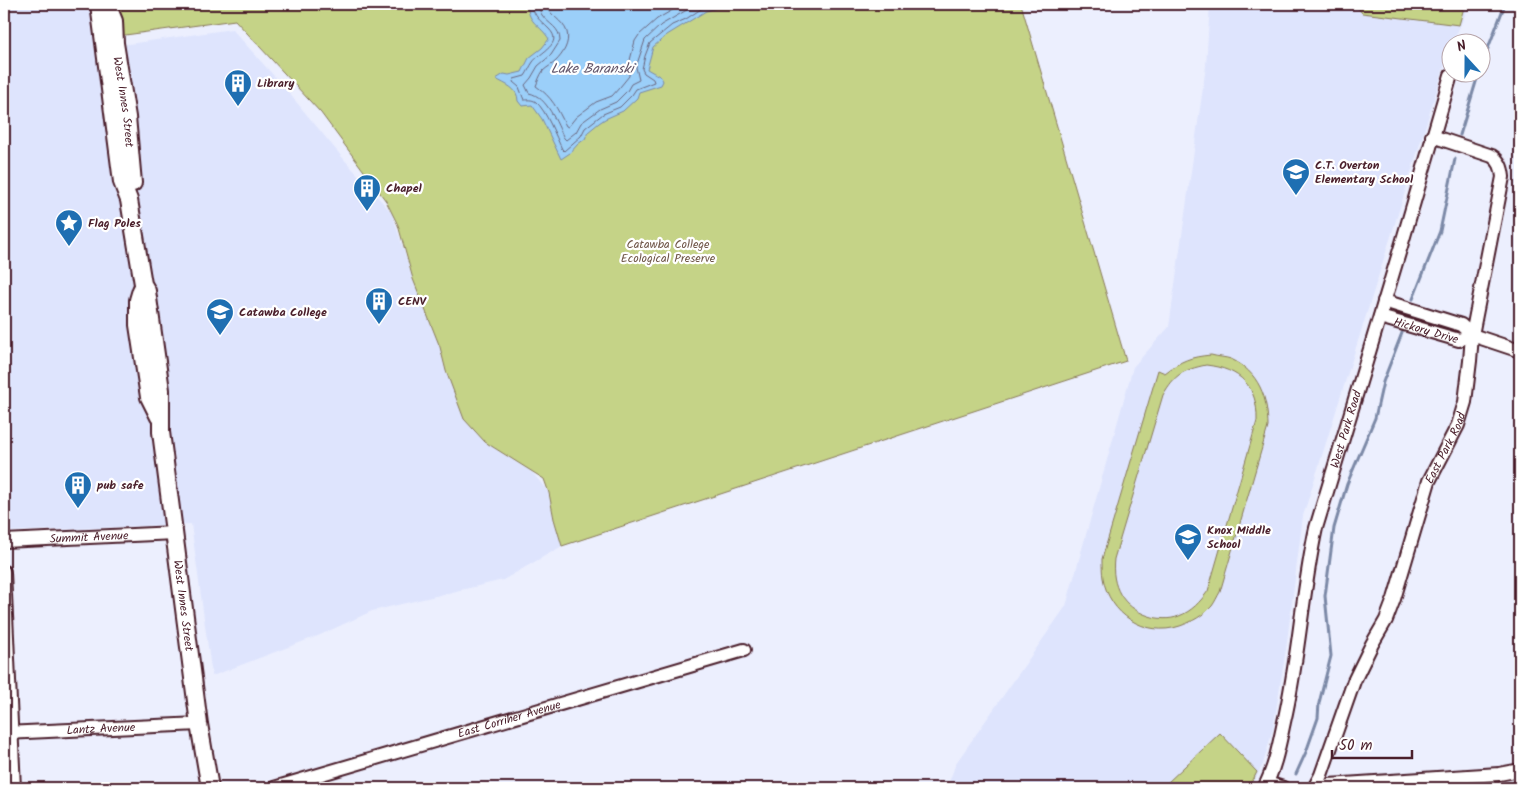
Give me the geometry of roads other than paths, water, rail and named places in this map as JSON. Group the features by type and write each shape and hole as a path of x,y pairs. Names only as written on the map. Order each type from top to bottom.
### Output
{"main road":[{"name":"West Innes Street","path":"99,4 122,182 129,200 143,284 147,291 161,390 162,440 210,788"},
{"name":"West Innes Street","path":"107,4 114,21 115,43 127,117 133,181 129,200"}],"street":[{"name":"West Park Road","path":"1265,786 1279,746 1290,697 1308,564 1316,528 1449,82"},
{"name":"East Park Road","path":"1314,788 1321,775 1354,681 1389,613 1429,481 1458,425 1465,402 1472,335 1503,171 1497,160 1492,156 1432,136"},
{"name":"Hickory Drive","path":"1384,302 1461,325 1472,335 1520,351"},
{"name":"Hickory Drive","path":"1380,317 1459,340 1472,335"},
{"name":"Summit Avenue","path":"4,541 175,533"},
{"path":"4,572 8,733 14,788"},
{"name":"East Corriher Avenue","path":"274,788 744,650"},
{"name":"Lantz Avenue","path":"8,733 200,724"},
{"path":"1320,788 1329,785 1339,787 1499,774 1520,770"},
{"path":"1265,786 1283,788"}],"water":[{"name":"Lake Baranski","path":"527,4 722,4 717,8 706,11 667,35 653,47 647,69 661,77 663,81 661,85 639,92 637,98 623,111 599,123 588,132 585,139 561,159 542,119 532,105 522,106 514,90 496,79 504,74 509,75 522,72 529,58 542,48 549,39 532,20"}],"waterway":[{"path":"1492,38 1505,4"},
{"path":"1460,135 1476,82"},
{"path":"1413,299 1440,231 1455,159"},
{"path":"1296,774 1318,718 1319,703 1331,656 1325,596 1334,528 1347,484 1375,418 1383,382 1402,333"}],"place":[{"name":"Library","path":"238,107"},
{"name":"C.T. Overton Elementary School","path":"1296,196"},
{"name":"Chapel","path":"367,212"},
{"name":"Flag Poles","path":"69,247"},
{"name":"CENV","path":"379,325"},
{"name":"Catawba College","path":"220,336"},
{"name":"pub safe","path":"78,509"},
{"name":"Knox Middle School","path":"1188,561"}],"park label":[{"name":"Catawba College Ecological Preserve","path":"668,251"}]}
